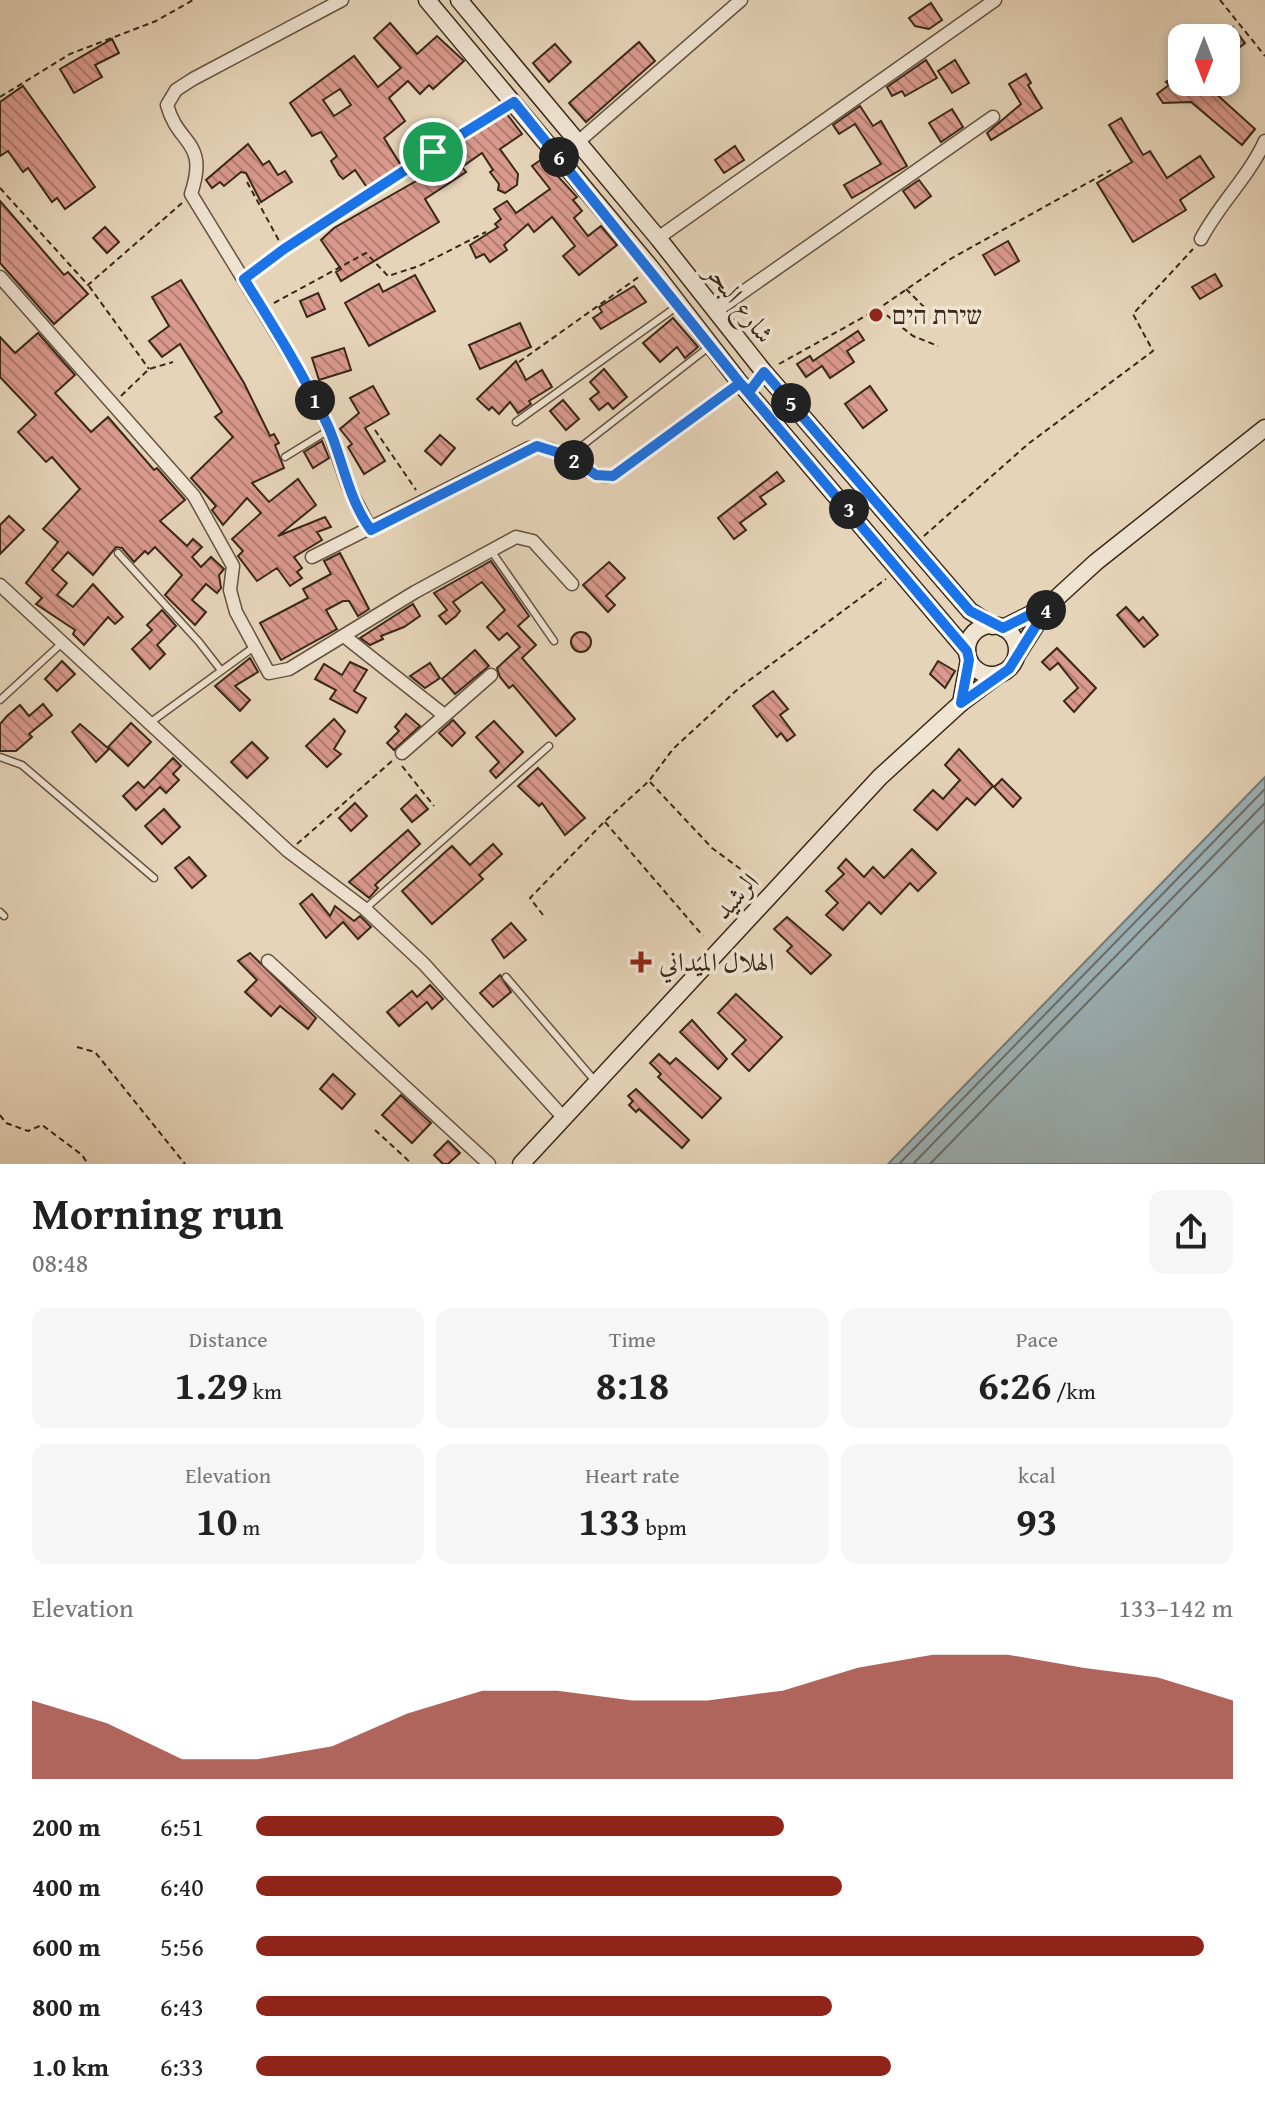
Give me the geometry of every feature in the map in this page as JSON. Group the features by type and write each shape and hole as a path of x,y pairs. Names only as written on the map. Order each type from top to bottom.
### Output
{"main road":[{"name":"شارع البحر","path":"427,0 651,268 740,383 900,569 968,655"},
{"name":"شارع البحر","path":"459,0 658,238 764,372 970,611 998,627"},
{"path":"968,655 986,674 1001,673 1017,655 1049,605 1096,562 1265,428"},
{"path":"961,703 972,636 1049,605"},
{"path":"998,627 1014,638 1017,655"},
{"name":"الرشيد","path":"521,1164 562,1116 880,777 961,703 1001,673"}],"street":[{"path":"342,0 176,90 167,105 192,144 196,157 198,169 191,194 310,388 329,430 348,486 371,530"},
{"path":"578,142 741,0"},
{"path":"658,238 995,0"},
{"path":"716,311 993,117"},
{"path":"1201,239 1214,214 1255,162 1265,141"},
{"path":"0,277 194,496 233,566 230,590 236,612 269,673 289,669 516,537 533,541 572,584"},
{"path":"312,557 529,448 537,446 569,456 596,475 613,476 740,383"},
{"path":"0,585 288,851 365,909 424,964 562,1116"},
{"path":"344,636 444,715"},
{"path":"402,753 491,675"},
{"path":"268,961 489,1164"}],"lane":[{"path":"516,422 679,305"},
{"path":"569,456 710,346"},
{"path":"285,457 329,430"},
{"path":"492,552 554,641"},
{"path":"118,553 220,669"},
{"path":"0,700 61,644"},
{"path":"148,724 254,647"},
{"path":"365,909 549,746"},
{"path":"0,757 22,765 154,878"},
{"path":"506,977 595,1081"}],"path":[{"path":"0,97 70,54 156,21 193,0"},
{"path":"1220,0 1265,56"},
{"path":"244,279 284,249 514,102"},
{"path":"764,372 878,309 952,258 1111,170"},
{"path":"247,182 284,249"},
{"path":"0,188 88,285 149,369"},
{"path":"88,285 191,194"},
{"path":"263,310 366,253 388,276 419,266 486,232"},
{"path":"913,545 1028,444 1153,351 1133,314 1201,239"},
{"path":"519,362 651,268"},
{"path":"905,288 924,307"},
{"path":"878,309 913,336 938,346"},
{"path":"111,405 149,369 173,362"},
{"path":"375,430 423,501"},
{"path":"543,915 530,898 649,781 673,749 739,688 833,622 900,569"},
{"path":"288,851 396,758 434,806"},
{"path":"649,781 712,848 746,873"},
{"path":"604,822 703,936"},
{"path":"77,1047 95,1052 185,1164"},
{"path":"0,1115 6,1123 28,1131 42,1125 82,1155 88,1164"},
{"path":"375,1130 412,1164"}],"water":[{"path":"1265,777 1265,1164 888,1164"}],"building":[{"path":"931,3 942,20 929,29 915,26 909,18"},
{"path":"390,23 417,54 437,36 464,61 433,89 429,85 420,94 408,81 389,98 405,121 384,138 402,167 368,189 355,170 343,179 339,175 331,161 337,156 321,132 312,136 290,103 354,56 378,87 401,68 374,38","holes":["340,89 351,105 334,116 323,100"]},
{"path":"112,39 119,53 95,65 102,77 74,93 60,69"},
{"path":"639,42 655,61 586,122 569,103"},
{"path":"555,44 571,62 549,82 533,63"},
{"path":"926,60 937,78 905,96 902,91 892,96 887,87"},
{"path":"955,60 969,83 952,93 938,71"},
{"path":"1026,74 1031,83 1028,85 1042,108 991,140 987,133 1021,104 1009,84"},
{"path":"23,86 95,187 65,209 57,198 52,202 28,168 23,172 8,151 0,156 0,102"},
{"path":"1168,86 1168,96 1218,96 1255,129 1242,145 1191,102 1163,103 1157,94"},
{"path":"860,106 873,126 881,121 907,166 852,198 844,185 881,164 855,124 839,134 833,125"},
{"path":"952,109 963,127 941,142 929,123"},
{"path":"504,110 522,134 500,149 518,174 517,185 505,193 498,190 499,184 490,172 493,170 482,153 462,167 466,172 425,199 439,222 341,281 336,272 341,269 321,240 334,228 423,177 418,169"},
{"path":"1121,118 1143,155 1150,151 1167,178 1200,156 1214,177 1180,200 1186,210 1133,242 1097,183 1132,162 1109,125"},
{"path":"248,144 263,165 269,161 278,175 285,171 292,182 261,202 246,173 241,172 224,186 220,182 212,188 206,180"},
{"path":"735,146 744,160 724,173 715,160"},
{"path":"542,159 577,197 573,200 582,211 574,218 588,236 601,226 617,245 579,275 563,256 575,246 552,217 534,232 528,224 504,245 507,250 490,262 484,254 476,258 470,245 498,227 495,224 501,219 494,209 507,201 516,213 550,189 532,166"},
{"path":"919,180 931,196 915,208 903,191"},
{"path":"0,201 64,275 68,272 88,294 54,324 0,263"},
{"path":"105,227 119,242 107,253 93,238"},
{"path":"1008,241 1019,261 995,275 983,255"},
{"path":"1215,274 1222,286 1200,299 1192,287"},
{"path":"415,275 435,311 369,346 345,303 379,284 383,292"},
{"path":"181,280 244,383 270,436 274,434 279,443 275,445 284,468 252,483 269,502 298,479 316,505 278,536 325,517 331,527 317,532 322,540 294,557 302,568 297,572 302,578 290,586 277,568 257,581 238,556 243,551 232,539 261,513 247,498 223,525 212,510 216,506 191,478 233,437 215,417 222,412 180,344 162,357 149,341 169,326 152,297"},
{"path":"634,286 646,302 601,329 593,318 602,312 599,307"},
{"path":"318,293 325,309 307,317 300,301"},
{"path":"673,318 698,347 685,358 677,347 660,362 643,343"},
{"path":"520,323 531,347 480,369 469,345"},
{"path":"858,331 864,340 847,351 854,362 830,378 822,366 806,377 797,364 810,356 813,361"},
{"path":"38,333 75,375 55,393 91,432 108,417 154,470 157,468 185,500 160,521 187,546 193,539 202,547 192,557 201,567 211,557 224,569 219,575 221,588 217,593 206,584 192,600 206,612 195,625 165,595 182,575 155,547 148,554 145,551 134,562 122,548 116,547 93,575 68,552 52,570 67,583 57,595 73,607 93,584 123,617 115,624 108,617 84,645 73,634 75,630 36,604 42,598 26,583 58,542 43,529 80,489 52,457 46,462 18,432 36,415 0,377 0,337 15,353"},
{"path":"344,348 351,370 319,380 312,358"},
{"path":"516,361 526,380 542,370 552,387 529,401 531,404 518,413 510,402 499,414 492,407 489,410 477,399"},
{"path":"604,369 627,397 613,409 608,403 599,410 590,399 599,392 590,382"},
{"path":"373,386 389,414 365,428 385,461 364,474 348,447 352,444 340,429 359,413 350,398"},
{"path":"870,386 887,410 863,428 845,404"},
{"path":"563,400 579,419 566,430 550,411"},
{"path":"440,435 455,448 441,465 425,451"},
{"path":"322,441 329,458 313,468 304,452"},
{"path":"777,472 784,481 760,497 766,504 740,523 746,530 734,539 718,518"},
{"path":"9,516 24,530 0,554 0,525"},
{"path":"340,553 369,609 358,616 349,601 343,601 326,610 337,629 281,660 260,623 308,598 303,589 331,574 324,561"},
{"path":"491,561 529,616 518,626 536,645 522,658 575,719 556,736 513,685 509,688 500,677 497,668 520,647 507,633 499,640 487,627 505,610 482,582 453,602 460,611 446,624 439,616 447,610 434,593"},
{"path":"609,562 625,578 606,596 615,605 608,612 583,585"},
{"path":"413,604 420,616 404,627 381,636 383,639 370,645 360,638"},
{"path":"1126,607 1139,621 1143,617 1158,635 1144,647 1117,615"},
{"path":"162,610 176,626 157,645 165,654 150,669 132,649 152,630 147,625"},
{"path":"577,632 585,632 591,642 585,652 577,652 571,646 571,638"},
{"path":"1057,648 1096,688 1074,712 1064,701 1078,688 1058,663 1050,670 1042,662"},
{"path":"475,650 489,666 455,694 442,679"},
{"path":"250,658 258,672 235,686 250,700 240,711 215,686"},
{"path":"62,661 75,674 57,691 45,679"},
{"path":"938,661 955,671 945,688 930,674"},
{"path":"350,662 367,670 354,691 366,698 357,713 330,699 336,690 315,679 324,664 342,675"},
{"path":"430,663 440,678 425,688 410,676"},
{"path":"773,691 788,709 780,715 795,735 787,741 781,733 777,737 753,706"},
{"path":"43,704 52,715 29,734 32,737 16,751 0,751 0,724 7,716 20,705 29,716"},
{"path":"406,714 420,726 394,750 387,743 399,731 395,727"},
{"path":"334,719 345,731 334,749 341,754 327,767 306,746"},
{"path":"453,720 465,733 452,746 439,733"},
{"path":"494,721 523,752 496,778 490,771 499,762 476,737"},
{"path":"131,723 151,742 128,766 108,747"},
{"path":"80,724 109,749 96,762 72,732"},
{"path":"252,742 268,758 247,778 231,762"},
{"path":"959,749 993,786 975,805 967,798 937,830 914,810 933,790 943,799 960,780 945,765"},
{"path":"173,758 181,766 173,774 179,780 166,793 160,787 136,810 123,796 138,782 144,788"},
{"path":"538,768 585,818 565,835 542,803 539,806 518,786"},
{"path":"1002,779 1021,798 1013,807 994,787"},
{"path":"416,795 428,809 412,822 401,809"},
{"path":"355,803 367,816 351,831 339,818"},
{"path":"164,809 180,827 162,844 145,826"},
{"path":"408,830 420,844 375,885 378,888 369,898 349,882"},
{"path":"493,844 502,854 479,875 483,879 432,924 402,891 452,846 470,865"},
{"path":"912,849 936,873 918,891 910,883 881,914 869,902 843,930 826,915 838,903 826,891 844,874 838,868 846,859 864,877 873,867 884,878"},
{"path":"189,857 206,876 192,888 175,868"},
{"path":"312,894 330,916 335,906 354,921 360,916 371,927 358,939 343,922 326,938 300,904"},
{"path":"787,917 831,955 811,974 787,951 792,946 774,929"},
{"path":"511,923 526,940 504,958 492,940"},
{"path":"250,953 316,1018 308,1029 280,1006 271,1016 245,992 257,980 238,961"},
{"path":"500,975 511,992 493,1007 480,993"},
{"path":"430,985 443,999 432,1009 427,1002 399,1026 387,1012 412,991 417,997"},
{"path":"736,994 782,1037 749,1071 732,1054 746,1040 718,1013"},
{"path":"692,1020 727,1059 718,1069 680,1032"},
{"path":"659,1054 670,1064 676,1058 721,1098 702,1118 658,1077 661,1074 650,1063"},
{"path":"333,1074 355,1094 342,1109 320,1089"},
{"path":"636,1089 689,1140 682,1148 639,1109 636,1112 629,1105 633,1101 628,1096"},
{"path":"401,1095 431,1123 412,1143 382,1115"},
{"path":"448,1141 460,1153 448,1164 443,1164 434,1155"}],"place":[{"name":"שירת הים","path":"876,315"},
{"name":"الهلال الميداني","path":"641,962"}],"route":[{"path":"433,152 284,249 244,279 310,388 340,457 361,517 371,530 513,455 537,446 569,456 604,478 621,473 740,383 967,651 969,660 961,703 1009,669 1049,605 1003,628 993,626 970,611 764,372 749,392 740,383 651,268 514,102 433,152"}]}
